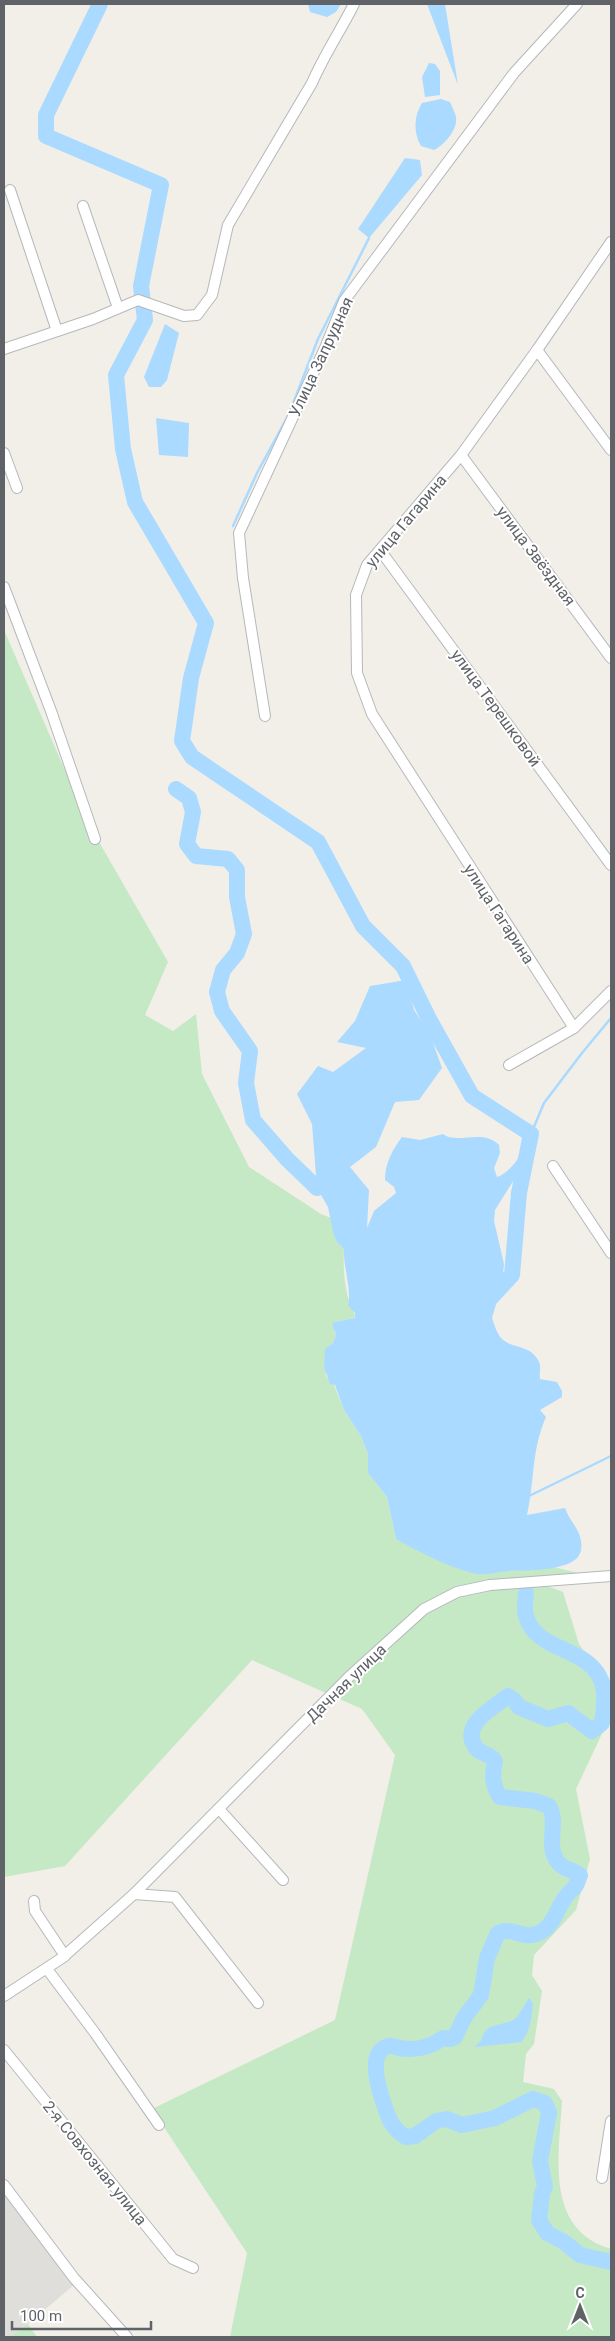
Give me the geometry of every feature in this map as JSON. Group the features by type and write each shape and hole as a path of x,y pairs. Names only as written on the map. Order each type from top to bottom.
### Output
{"street":[{"path":"4,349 58,331 138,300 184,316 197,315 212,295 228,225 312,82 354,4"},
{"name":"Улица Запрудная","path":"265,716 243,578 239,533 325,348 344,301 514,73 577,4"},
{"path":"10,190 58,331"},
{"path":"83,206 118,308"},
{"name":"улица Гагарина","path":"574,1028 390,745 369,707 357,673 356,595 367,564 461,455 611,244"},
{"path":"537,350 611,450"},
{"path":"4,453 17,488"},
{"name":"улица Звёздная","path":"461,455 611,658"},
{"name":"улица Терешковой","path":"380,550 611,866"},
{"path":"4,587 51,711 95,839"},
{"path":"509,1065 574,1028 611,991"},
{"path":"553,1166 611,1253"},
{"name":"Дачная улица","path":"4,1996 65,1956 134,1894 350,1677 424,1609 457,1592 490,1585 611,1576"},
{"path":"219,1809 284,1880"},
{"path":"134,1894 175,1897 258,2003"},
{"path":"34,1901 35,1911 65,1956"},
{"path":"47,1969 95,2033 159,2125"},
{"name":"2-я Совхозная улица","path":"4,2050 173,2259 192,2268"},
{"path":"602,2178 611,2122"},
{"path":"4,2185 74,2278 127,2337"}],"shaded area":[{"path":"4,2191 75,2284 28,2324 9,2337 4,2337"}],"green space":[{"path":"4,630 87,821 168,962 145,1015 173,1031 196,1014 202,1074 249,1167 321,1214 331,1218 335,1235 344,1249 345,1284 355,1318 335,1322 334,1331 336,1335 333,1343 325,1350 326,1376 334,1385 344,1410 361,1436 368,1454 368,1473 387,1497 396,1539 512,1571 554,1567 578,1573 479,1582 492,1590 511,1586 542,1584 563,1592 579,1644 611,1691 607,1723 576,1789 590,1859 576,1910 534,1955 532,1975 542,1991 534,2044 526,2054 523,2082 554,2089 562,2101 559,2144 560,2188 565,2208 575,2225 590,2239 611,2249 611,2337 230,2337 247,2253 152,2109 335,2020 395,1755 362,1709 252,1660 65,1866 4,1877"},
{"path":"28,2324 37,2337 9,2337"}],"water":[{"path":"308,4 341,4 336,12 327,17 310,12"},
{"path":"427,4 445,4 458,85"},
{"path":"429,63 435,64 440,71 440,95 425,97 422,77"},
{"path":"441,99 450,102 456,115 456,122 453,132 442,145 434,150 421,146 418,141 416,119 422,103"},
{"path":"405,158 420,160 422,175 369,238 358,229"},
{"path":"165,324 179,333 167,380 161,387 149,387 144,377"},
{"path":"156,418 189,423 188,457 159,455"},
{"path":"406,980 414,1010 430,1034 442,1068 419,1100 395,1102 376,1147 350,1167 369,1190 367,1228 374,1211 396,1193 394,1187 385,1180 385,1174 390,1157 402,1137 420,1140 443,1134 455,1138 478,1137 493,1140 499,1145 500,1153 494,1168 497,1177 514,1165 531,1134 520,1170 495,1210 494,1221 504,1264 502,1283 492,1318 497,1332 502,1339 535,1355 540,1365 540,1379 557,1382 562,1391 562,1397 540,1410 546,1417 538,1442 527,1515 565,1508 579,1533 581,1550 578,1557 561,1566 538,1570 478,1574 447,1564 396,1539 387,1497 368,1473 368,1454 361,1436 344,1410 335,1385 330,1384 324,1367 325,1349 333,1343 336,1335 332,1324 355,1318 355,1313 348,1305 349,1292 344,1249 337,1242 328,1207 317,1188 312,1124 297,1094 318,1066 333,1072 366,1048 337,1042 355,1021 370,986"},
{"path":"529,1998 533,2003 531,2019 529,2029 521,2042 474,2047 481,2041 484,2032 490,2027 512,2021 517,2017"}],"waterway":[{"path":"100,4 46,115 46,136 161,185 141,286 145,320 116,375 123,449 135,502 206,623 191,678 182,741 192,757 318,842 363,926 403,966 429,1019 472,1096 531,1134 519,1193 512,1275 486,1303"},
{"path":"233,526 257,473 289,414 318,339 369,238"},
{"path":"176,789 189,798 193,812 187,844 196,856 228,859 237,870 237,897 244,934 237,953 223,970 217,992 222,1011 250,1051 246,1083 253,1120 287,1159 317,1188 337,1181"},
{"path":"531,1134 544,1103 611,1018"},
{"path":"529,1496 611,1456"},
{"path":"526,1593 525,1614 531,1628 550,1643 584,1660 600,1678 604,1694 602,1723 592,1731 568,1713 548,1719 519,1707 508,1696 480,1717 472,1732 472,1740 478,1750 495,1761 493,1780 500,1797 535,1801 549,1806 552,1813 552,1845 556,1860 562,1866 580,1875 576,1886 568,1894 546,1929 532,1935 523,1935 509,1931 498,1933 487,1958 481,1995 464,2018 455,2037 450,2039 443,2038 433,2044 417,2049 388,2046 378,2054 376,2075 389,2119 396,2129 406,2137 415,2136 436,2121 447,2119 462,2125 495,2118 533,2099 545,2103 549,2113 540,2161 545,2187 542,2193 539,2220 547,2233 564,2242 580,2255 611,2262"}]}
